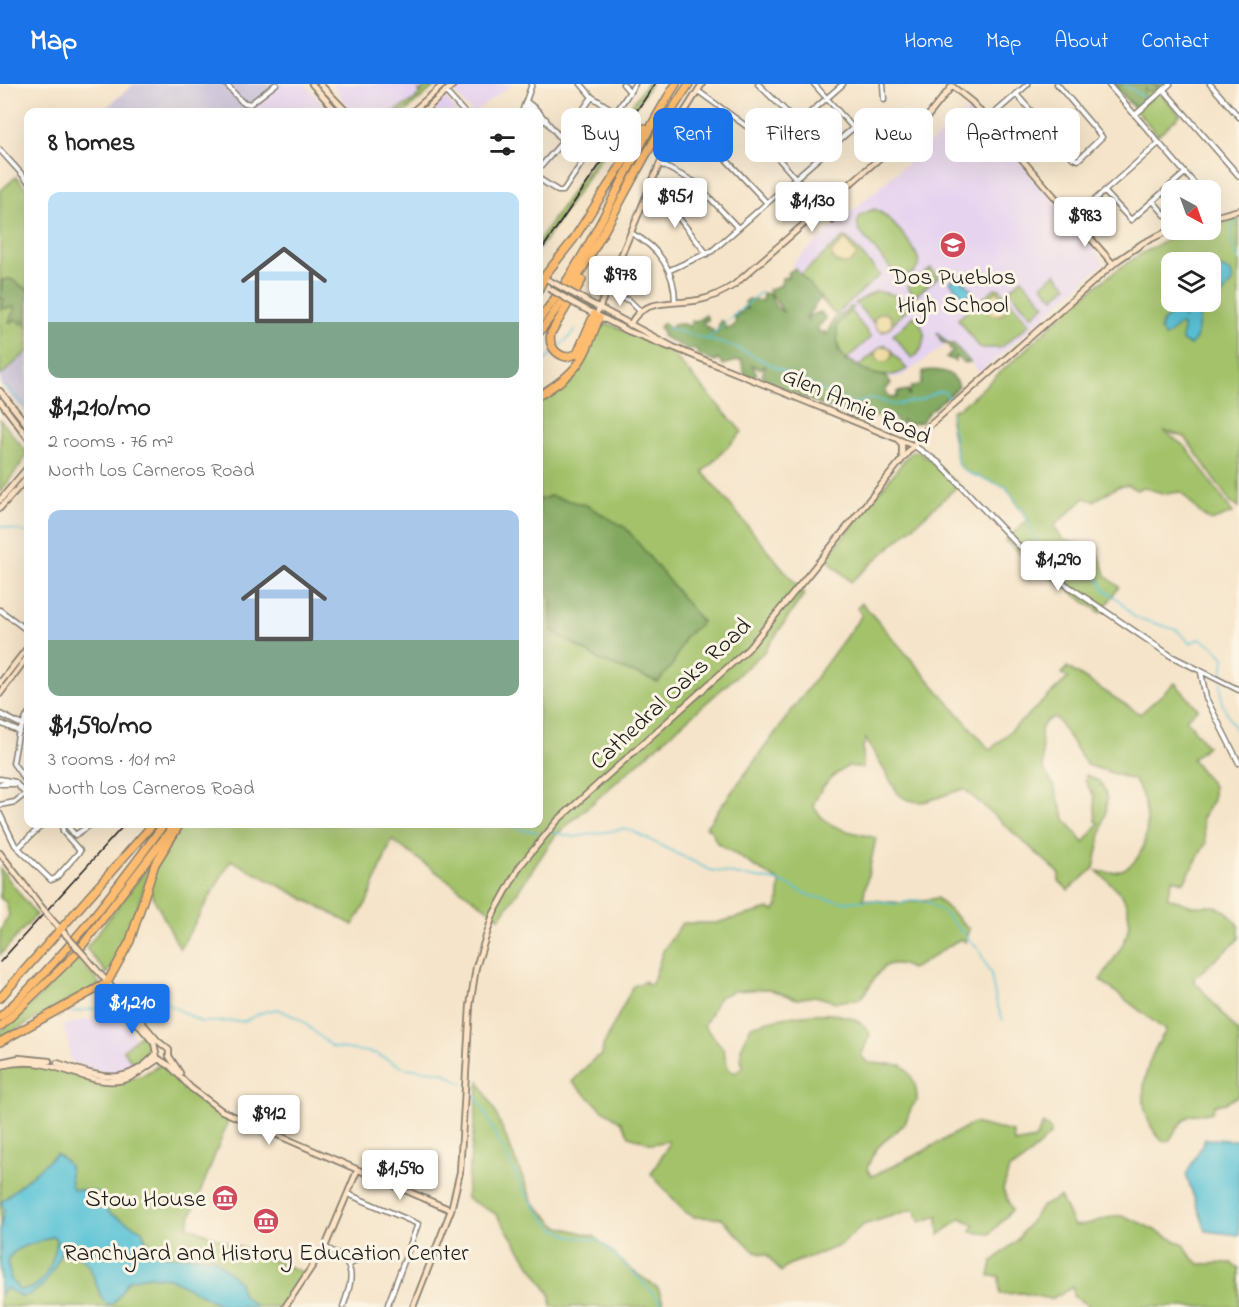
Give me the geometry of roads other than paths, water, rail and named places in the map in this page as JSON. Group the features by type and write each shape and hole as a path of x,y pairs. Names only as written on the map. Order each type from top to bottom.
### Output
{"highway":[{"path":"543,282 676,84"},
{"path":"597,316 577,354 571,357 558,354 552,348 551,333 577,290 662,126 689,84"},
{"path":"543,314 585,252 668,96"},
{"path":"543,327 578,279 604,236"},
{"path":"543,393 574,371 588,349 597,316"},
{"path":"0,998 149,828"},
{"path":"0,1017 45,974 92,921 161,828"},
{"path":"0,1027 75,954 172,828"},
{"path":"0,1042 107,983 130,941 155,864 178,828"}],"main road":[{"path":"312,84 321,88 343,108"},
{"path":"427,108 454,84"},
{"path":"686,108 702,84"},
{"path":"416,108 442,85"},
{"path":"933,111 951,85 978,108"},
{"path":"321,88 334,108"},
{"path":"630,325 640,311 656,304 707,298 731,287 875,162"},
{"path":"1025,162 1113,264"},
{"path":"597,316 660,164"},
{"path":"1221,214 1239,210"},
{"name":"Cathedral Oaks Road","path":"413,1307 451,1210 460,1172 470,1006 476,967 493,915 520,866 558,820 748,649 912,445 957,399 1113,264 1137,246 1161,235"},
{"name":"Glen Annie Road","path":"543,283 552,282 675,348"},
{"name":"Glen Annie Road","path":"543,284 597,316 643,338 675,348 912,445"},
{"path":"0,391 24,421"},
{"path":"0,400 24,433"},
{"path":"896,437 902,444 902,457"},
{"path":"0,500 24,472"},
{"path":"0,508 24,481"},
{"path":"0,683 24,652"},
{"path":"0,694 24,661"},
{"path":"0,853 52,921 66,934 120,999 169,1050 169,1056 197,1093"},
{"path":"120,999 158,1056 197,1093 239,1121 451,1210"},
{"path":"0,1064 35,1058 99,1076 121,1077 133,1073 158,1056 163,1046"},
{"path":"158,1056 169,1056"},
{"path":"285,1307 325,1247 357,1171"}],"street":[{"path":"226,84 242,102 250,104 276,84"},
{"path":"524,108 532,84"},
{"path":"581,84 592,97 610,108"},
{"path":"623,84 630,92"},
{"path":"619,108 635,84"},
{"path":"758,84 783,108"},
{"path":"669,270 707,254 853,128 814,84"},
{"path":"815,108 843,84"},
{"path":"883,84 884,100"},
{"path":"1000,108 1028,84"},
{"path":"1016,94 1072,158 1078,160 1102,137 1058,84"},
{"path":"1108,84 1191,180"},
{"path":"1135,115 1170,84"},
{"path":"1210,84 1239,117"},
{"path":"442,85 461,108"},
{"path":"697,90 745,124"},
{"path":"1164,90 1239,176"},
{"path":"558,136 579,116 592,97"},
{"path":"526,104 533,108"},
{"path":"543,116 561,139"},
{"path":"543,164 561,143"},
{"path":"1074,218 1159,143"},
{"path":"0,150 24,177"},
{"path":"543,181 561,192 582,162"},
{"path":"729,162 767,203"},
{"path":"783,162 833,221"},
{"path":"660,164 695,182 738,228"},
{"path":"1104,191 1130,220 1185,173"},
{"path":"646,199 678,217 707,254"},
{"path":"1153,201 1161,210"},
{"path":"631,233 650,244 669,270 674,280 675,302"},
{"path":"619,298 629,300 640,311"},
{"name":"Glen Annie Road","path":"912,445 939,463 1034,561 1134,633 1239,690"},
{"path":"0,610 24,628"},
{"path":"1201,671 1206,698 1239,763"},
{"path":"0,714 22,725"},
{"path":"24,721 13,763 24,778"},
{"path":"0,723 20,732"},
{"path":"0,782 15,784 24,793"},
{"path":"0,805 13,803 24,798"},
{"path":"0,814 18,848 52,880 80,851 63,832 64,828"},
{"path":"18,848 40,828"},
{"path":"68,828 76,837 87,828"},
{"path":"348,1194 418,1224 387,1307"},
{"path":"325,1247 343,1257 349,1264 350,1284 343,1307"},
{"path":"349,1264 362,1256 367,1247"}],"water":[{"path":"1221,268 1231,272 1233,281 1221,297"},
{"path":"958,274 974,293 966,300 950,282"},
{"path":"1174,312 1183,312 1183,318 1190,312 1196,312 1200,315 1196,339 1190,345 1182,341 1183,326 1179,325 1165,337 1160,329 1162,323"},
{"path":"1205,1139 1239,1140 1239,1235 1206,1231 1186,1175"},
{"path":"56,1154 69,1166 73,1189 97,1192 109,1213 142,1230 147,1243 154,1251 162,1255 215,1259 238,1281 243,1296 257,1307 224,1307 170,1278 149,1276 129,1280 115,1302 108,1305 101,1297 89,1265 67,1246 63,1246 49,1278 38,1289 22,1297 6,1288 0,1295 0,1229 4,1210 1,1202","holes":["53,1236 57,1241 50,1265 41,1280 35,1286 19,1290 11,1279 7,1260 11,1254"]}],"waterway":[{"path":"1124,84 1146,99"},
{"path":"1231,233 1236,218"},
{"path":"1232,236 1232,244 1239,261"},
{"path":"708,338 761,292"},
{"path":"667,328 735,347 849,403 874,398 893,405 920,400 939,391 945,392 950,401"},
{"path":"557,349 576,330"},
{"path":"543,362 554,352"},
{"path":"5,386 24,405"},
{"path":"951,414 958,464 968,473 1006,487 1024,512 1040,550 1044,552 1071,551 1088,563 1105,590 1120,601 1134,617 1177,630 1190,643 1199,639 1214,646 1224,658 1222,677"},
{"path":"0,526 24,532"},
{"path":"1221,682 1222,703 1239,737"},
{"path":"518,828 538,832"},
{"path":"551,832 574,837 624,829 710,870 781,882 814,897 845,902 870,900 897,904 916,900 930,903 945,914 979,950 991,974 996,1002 1003,1020"},
{"path":"128,997 135,994 153,996 201,1022 245,1021 263,1012 278,1009 301,1020 332,1047 374,1053 405,1068 443,1072 463,1084"},
{"path":"72,1012 114,1006"},
{"path":"467,1087 479,1101 525,1193 546,1221 554,1228 573,1237 598,1240 640,1279 665,1307"}],"railway":[{"path":"543,248 655,84"},
{"path":"0,962 121,828"}],"place":[{"name":"Dos Pueblos High School","path":"953,245"},
{"name":"Stow House","path":"225,1198"},
{"name":"Ranchyard and History Education Center","path":"266,1221"}]}
